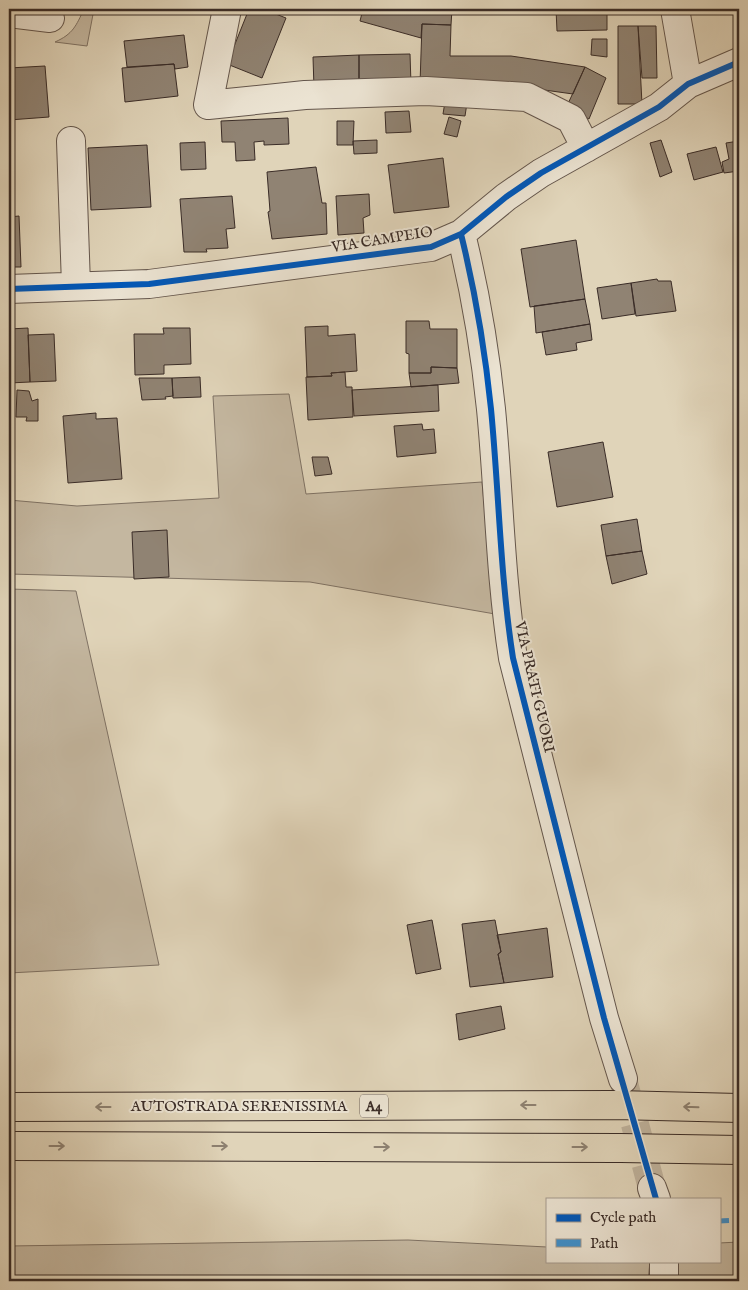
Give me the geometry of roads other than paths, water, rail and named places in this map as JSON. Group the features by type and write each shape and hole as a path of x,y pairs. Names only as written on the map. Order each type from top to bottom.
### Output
{"highway":[{"name":"AUTOSTRADA SERENISSIMA","path":"9,1107 616,1105 739,1108"},
{"path":"9,1146 739,1150"}],"street":[{"path":"227,9 208,105 305,95 426,92 528,97 570,118 586,148"},
{"path":"675,9 688,84"},
{"path":"9,13 50,18"},
{"name":"VIA CAMPEIO","path":"9,289 149,284 431,247 461,234 527,182 659,107 688,84 739,62"},
{"path":"71,141 76,286"},
{"name":"VIA PRATI GUORI","path":"461,234 472,280 491,408 507,620 513,658 604,1018 623,1079"},
{"path":"664,1262 664,1281"}],"tunnel":[{"path":"624,1083 652,1188"}]}
